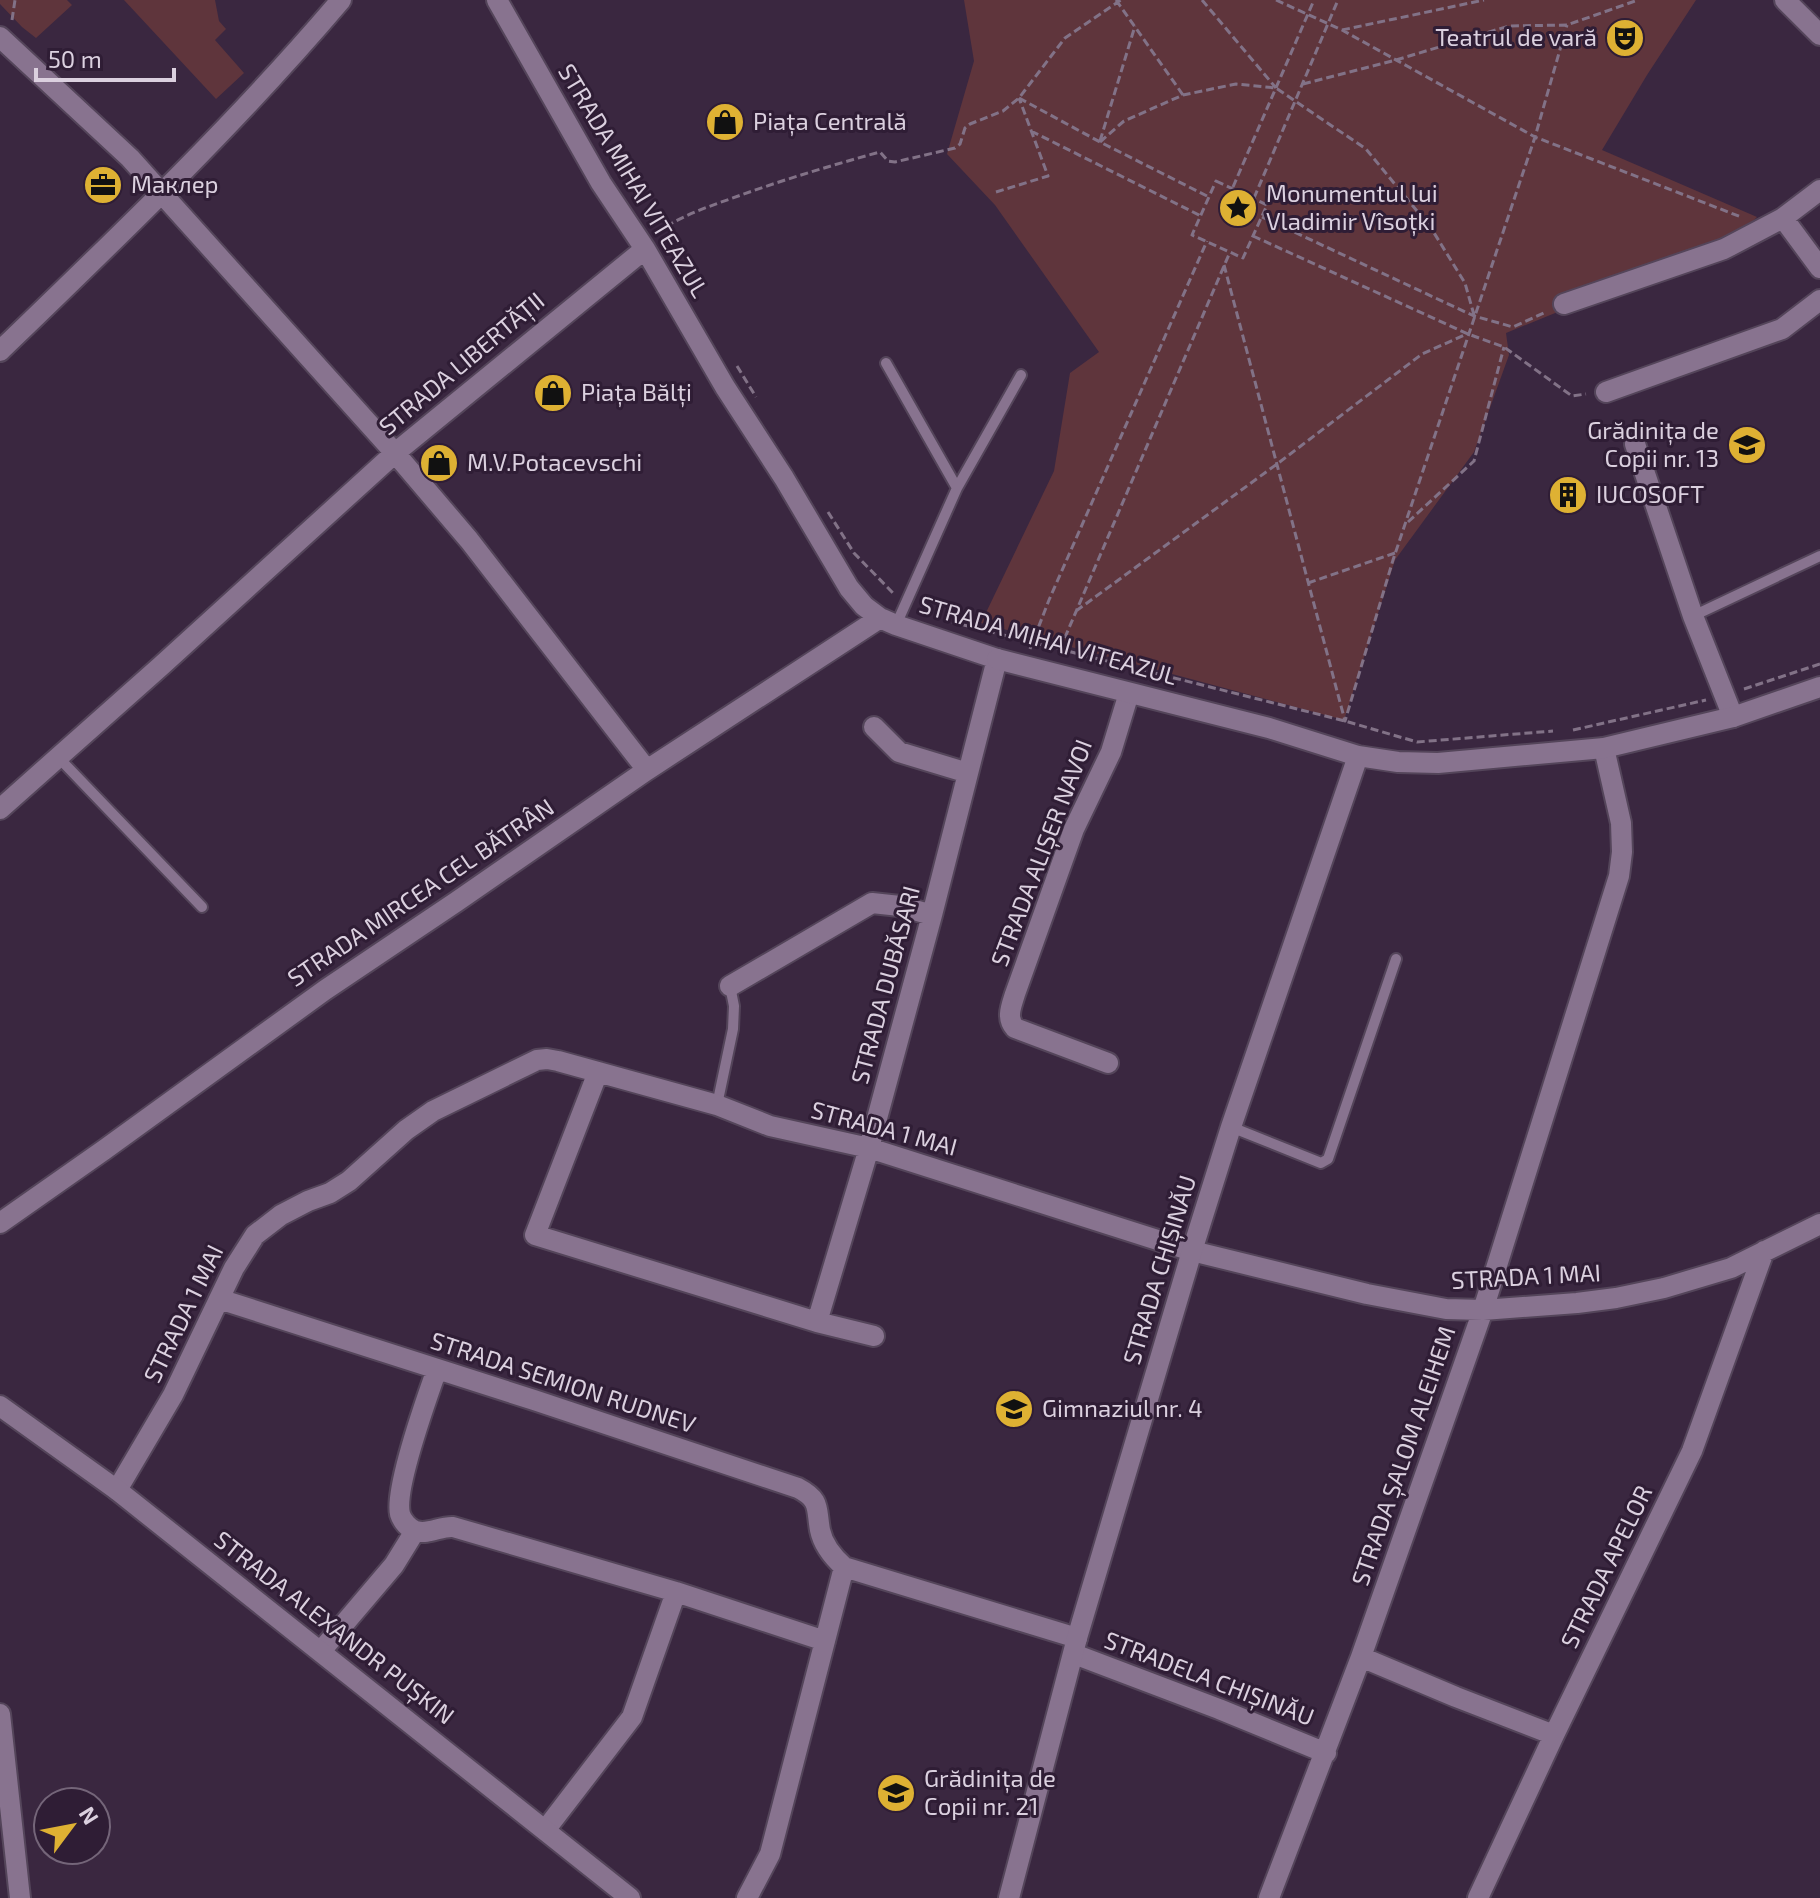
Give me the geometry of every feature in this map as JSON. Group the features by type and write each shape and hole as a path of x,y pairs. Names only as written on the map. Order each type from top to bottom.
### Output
{"street":[{"path":"0,351 163,193 341,0"},
{"name":"STRADA MIHAI VITEAZUL","path":"497,0 601,183 645,249 725,387 784,478 849,588 864,606 888,622 997,659 1269,728 1358,756 1398,762 1438,763 1604,748 1733,717 1820,687"},
{"path":"1785,0 1820,35"},
{"path":"0,37 130,158 395,453 469,540 647,770"},
{"path":"1564,304 1724,249 1783,218 1820,190"},
{"path":"1783,218 1820,268"},
{"name":"STRADA LIBERTĂȚII","path":"0,809 395,453 645,249"},
{"path":"1606,392 1782,329 1820,300"},
{"path":"1635,444 1693,616 1733,717"},
{"name":"STRADA MIRCEA CEL BĂTRÂN","path":"0,1223 325,990 647,770 888,622"},
{"name":"STRADA DUBĂSARI","path":"817,1322 869,1148 997,659"},
{"name":"STRADA ALIȘER NAVOI","path":"1108,1063 1015,1028 1010,1023 1009,1014 1074,829 1111,752 1129,693"},
{"path":"874,727 899,752 968,773"},
{"name":"STRADA ȘALOM ALEIHEM","path":"1269,1898 1361,1657 1483,1310 1619,876 1621,823 1604,748"},
{"name":"STRADA CHIȘINĂU","path":"1009,1898 1076,1646 1192,1251 1231,1127 1358,756"},
{"path":"730,986 872,903 900,906 932,915"},
{"name":"STRADA 1 MAI","path":"117,1490 173,1395 249,1243 264,1226 349,1181 406,1130 433,1111 537,1060 558,1061 717,1105 770,1126 869,1148 1192,1251 1367,1294 1446,1309 1483,1310 1616,1298 1664,1288 1731,1268 1820,1224"},
{"path":"598,1072 535,1235 817,1322 874,1336"},
{"name":"STRADA APELOR","path":"1478,1898 1692,1451 1764,1251"},
{"name":"STRADA SEMION RUDNEV","path":"219,1299 798,1488 815,1501 825,1544 844,1567"},
{"path":"437,1369 399,1500 400,1515 415,1531 453,1527 676,1592 825,1641"},
{"name":"STRADA ALEXANDR PUȘKIN","path":"0,1406 117,1490 630,1898"},
{"path":"321,1651 394,1565 415,1531"},
{"path":"747,1898 770,1854 844,1567 1076,1646"},
{"path":"546,1829 632,1717 676,1592"},
{"name":"STRADELA CHIȘINĂU","path":"1076,1646 1326,1753"},
{"path":"1361,1657 1554,1735"},
{"path":"0,1714 20,1898"}],"lane":[{"path":"886,363 957,488"},
{"path":"888,622 957,488 1021,375"},
{"path":"1693,616 1820,556"},
{"path":"58,757 202,907"},
{"path":"1231,1127 1321,1163 1328,1159 1396,959"},
{"path":"717,1105 733,1029 734,1006 730,986"}],"path":[{"path":"1202,0 1276,88 1366,149 1431,228 1465,283 1474,316"},
{"path":"1276,0 1342,30 1535,137 1745,218"},
{"path":"1232,189 1314,0"},
{"path":"1254,198 1338,0"},
{"path":"1342,30 1484,0"},
{"path":"1303,84 1509,26 1567,25 1638,0"},
{"path":"645,249 655,234 669,224 708,207 810,172 880,152 888,161 895,162 955,148 970,124 1003,111 1019,98 1065,38 1119,1 1183,95"},
{"path":"1345,721 1397,552 1535,137 1567,25"},
{"path":"1100,142 1135,26"},
{"path":"1100,142 1124,121 1183,95 1236,84 1276,88"},
{"path":"996,192 1048,176 1019,98"},
{"path":"1019,98 1209,197"},
{"path":"1031,131 1201,216"},
{"path":"1216,181 1267,205 1243,258 1192,235 1209,197 1216,181"},
{"path":"1262,217 1474,316 1513,327 1564,304"},
{"path":"1253,236 1468,334 1504,347 1572,396 1606,392"},
{"path":"1027,666 1032,642 1207,241"},
{"path":"1060,649 1230,252"},
{"path":"1224,265 1345,721"},
{"path":"1076,611 1422,354 1468,334"},
{"path":"1407,523 1474,461 1504,347"},
{"path":"738,367 763,407"},
{"path":"829,513 854,553 895,595"},
{"path":"1308,583 1397,552"},
{"path":"944,620 1417,742 1558,731"},
{"path":"1574,730 1724,695 1820,664"}],"shaded area":[{"path":"0,0 67,0 72,5 36,38 0,4"},
{"path":"124,0 215,0 219,21 226,29 215,40 244,73 216,99"},
{"path":"964,0 1696,0 1602,150 1757,217 1736,239 1506,333 1509,355 1474,452 1395,560 1344,720 981,623 1054,471 1070,373 1099,352 995,205 947,154 974,61"}],"place":[{"name":"Teatrul de vară","path":"1625,38"},
{"name":"Piața Centrală","path":"725,122"},
{"name":"Маклер","path":"103,185"},
{"name":"Monumentul lui Vladimir Vîsoțki","path":"1238,208"},
{"name":"Piața Bălți","path":"553,393"},
{"name":"Grădinița de Copii nr. 13","path":"1747,445"},
{"name":"M.V.Potacevschi","path":"439,463"},
{"name":"IUCOSOFT","path":"1568,495"},
{"name":"Gimnaziul nr. 4","path":"1014,1409"},
{"name":"Grădinița de Copii nr. 21","path":"896,1793"}]}
